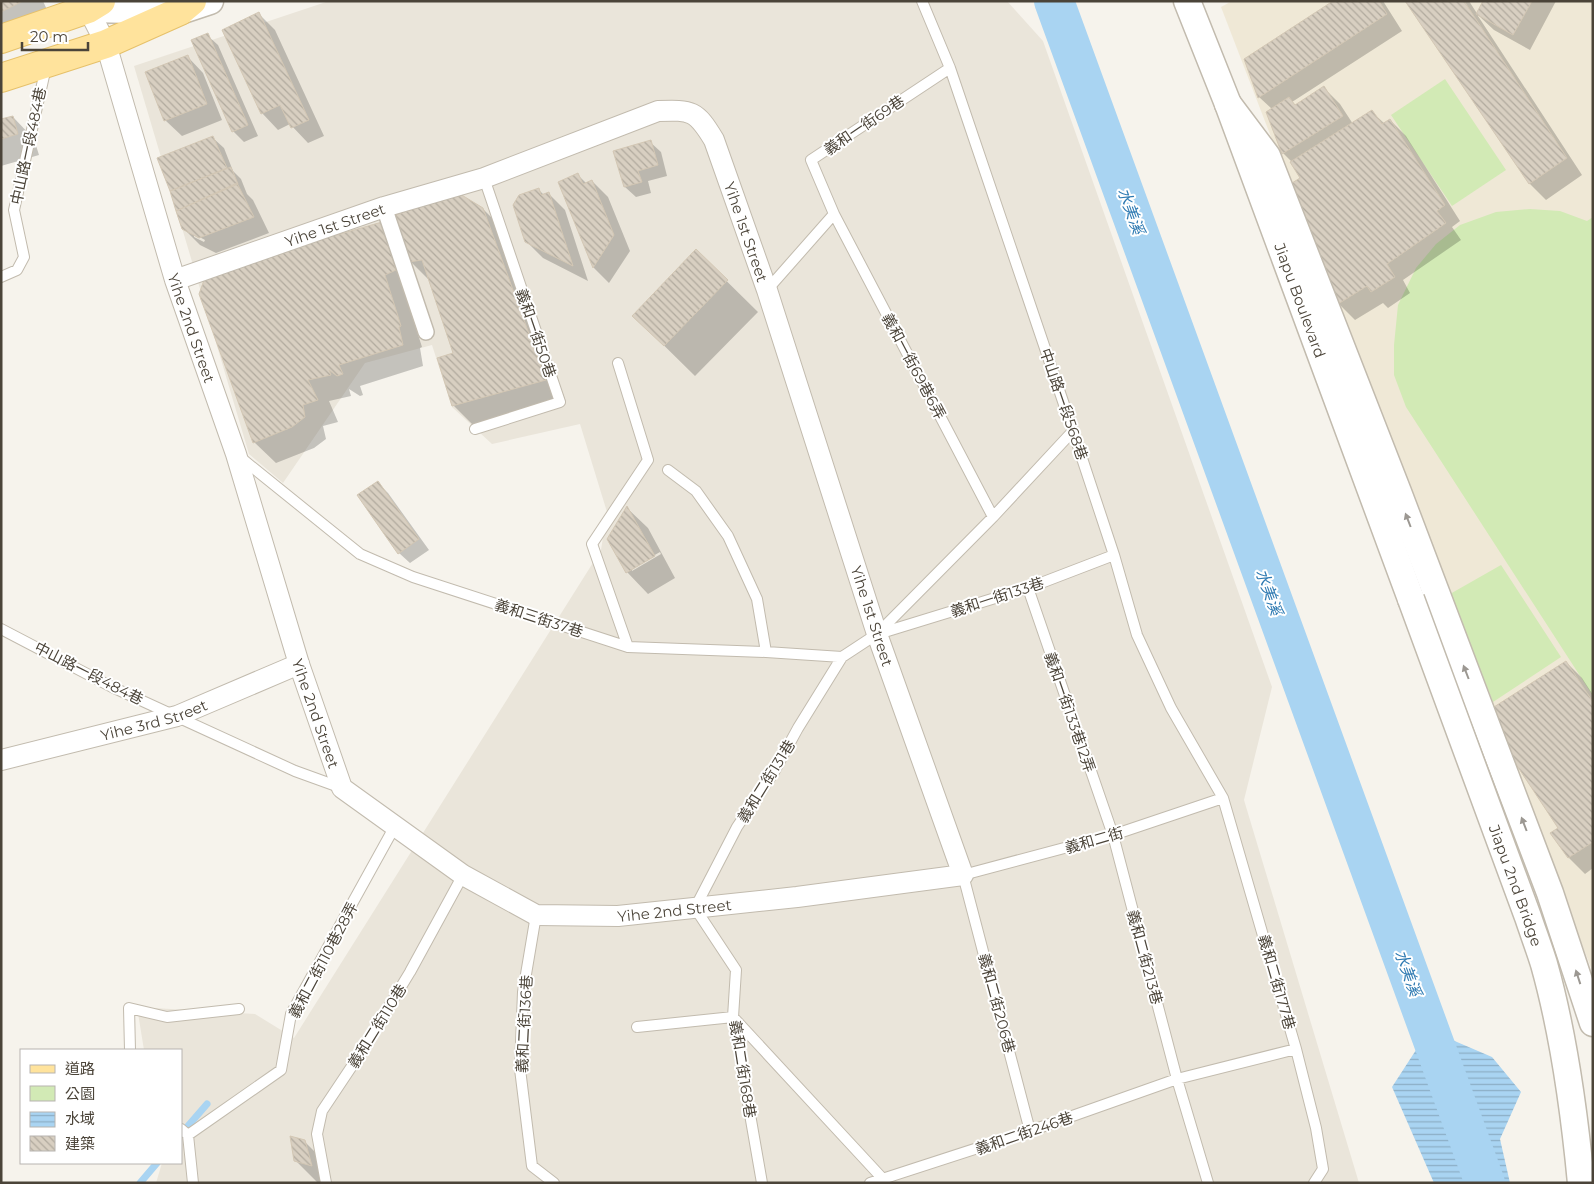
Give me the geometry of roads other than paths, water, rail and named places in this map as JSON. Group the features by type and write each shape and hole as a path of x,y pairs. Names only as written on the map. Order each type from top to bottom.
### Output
{"main road":[{"path":"1,39 95,5"},
{"path":"1,78 106,44 186,6"}],"street":[{"path":"95,5 186,6 210,1"},
{"name":"Jiapu Boulevard","path":"1188,1 1411,599"},
{"name":"Yihe 2nd Street","path":"95,5 175,280 236,454 299,664 342,788 463,875 536,915 618,916 797,897 963,875"},
{"path":"1228,104 1267,156 1402,502 1550,893 1593,1023"},
{"name":"Yihe 1st Street","path":"175,280 384,207 484,178 658,112 684,110 702,120 714,140 767,290 877,634 963,875"},
{"path":"384,207 426,332"},
{"name":"Jiapu 2nd Bridge","path":"1411,599 1524,907 1543,964 1556,1013 1568,1077 1576,1124 1581,1183"},
{"name":"Yihe 3rd Street","path":"1,760 177,716 299,664"}],"lane":[{"name":"中山路一段568巷","path":"922,1 950,68 1073,431 1114,555 1137,636 1171,708 1223,798"},
{"name":"中山路一段484巷","path":"1,277 17,270 24,257 14,210 47,63"},
{"name":"義和一街69巷","path":"834,214 811,160 950,68"},
{"name":"義和一街50巷","path":"475,430 560,402 484,178"},
{"path":"767,290 834,214"},
{"name":"義和一街69巷6弄","path":"834,214 993,518"},
{"path":"618,363 648,460 592,544 628,646"},
{"path":"842,657 877,634 993,518 1073,431"},
{"name":"義和三街37巷","path":"236,454 360,554 413,577 628,646 842,657"},
{"path":"668,470 696,491 728,536 757,600 766,652"},
{"name":"義和一街133巷","path":"877,634 1028,588 1114,555"},
{"name":"義和一街133巷12弄","path":"1028,588 1113,836"},
{"name":"中山路一段484巷","path":"1,629 112,687 295,771 342,788"},
{"name":"義和二街131巷","path":"695,908 737,827 774,772 798,728 842,657"},
{"name":"義和二街","path":"963,875 1113,836 1223,798"},
{"name":"義和二街177巷","path":"1223,798 1296,1049 1316,1128 1323,1169 1314,1183"},
{"name":"義和二街110巷28弄","path":"185,1132 281,1070 291,1014 395,826"},
{"name":"義和二街213巷","path":"1113,836 1177,1080 1208,1183"},
{"name":"義和二街110巷","path":"326,1183 317,1134 322,1111 362,1052 410,972 463,875"},
{"name":"義和二街206巷","path":"963,875 1030,1131"},
{"name":"義和二街168巷","path":"695,908 736,970 733,1017 762,1183"},
{"name":"義和二街136巷","path":"536,915 524,992 520,1069 532,1166 554,1183"},
{"path":"130,1049 129,1008 167,1017 239,1009"},
{"path":"637,1027 733,1017 883,1179"},
{"path":"1177,1080 1296,1049"},
{"name":"義和二街246巷","path":"870,1183 1030,1131 1177,1080"},
{"path":"185,1132 193,1183"}],"water":[{"path":"1429,1030 1492,1057 1521,1092 1500,1139 1510,1183 1434,1183 1392,1087"}],"waterway":[{"name":"水美溪","path":"1054,1 1485,1183"},
{"path":"182,1133 207,1104"},
{"path":"140,1183 156,1164"}]}
